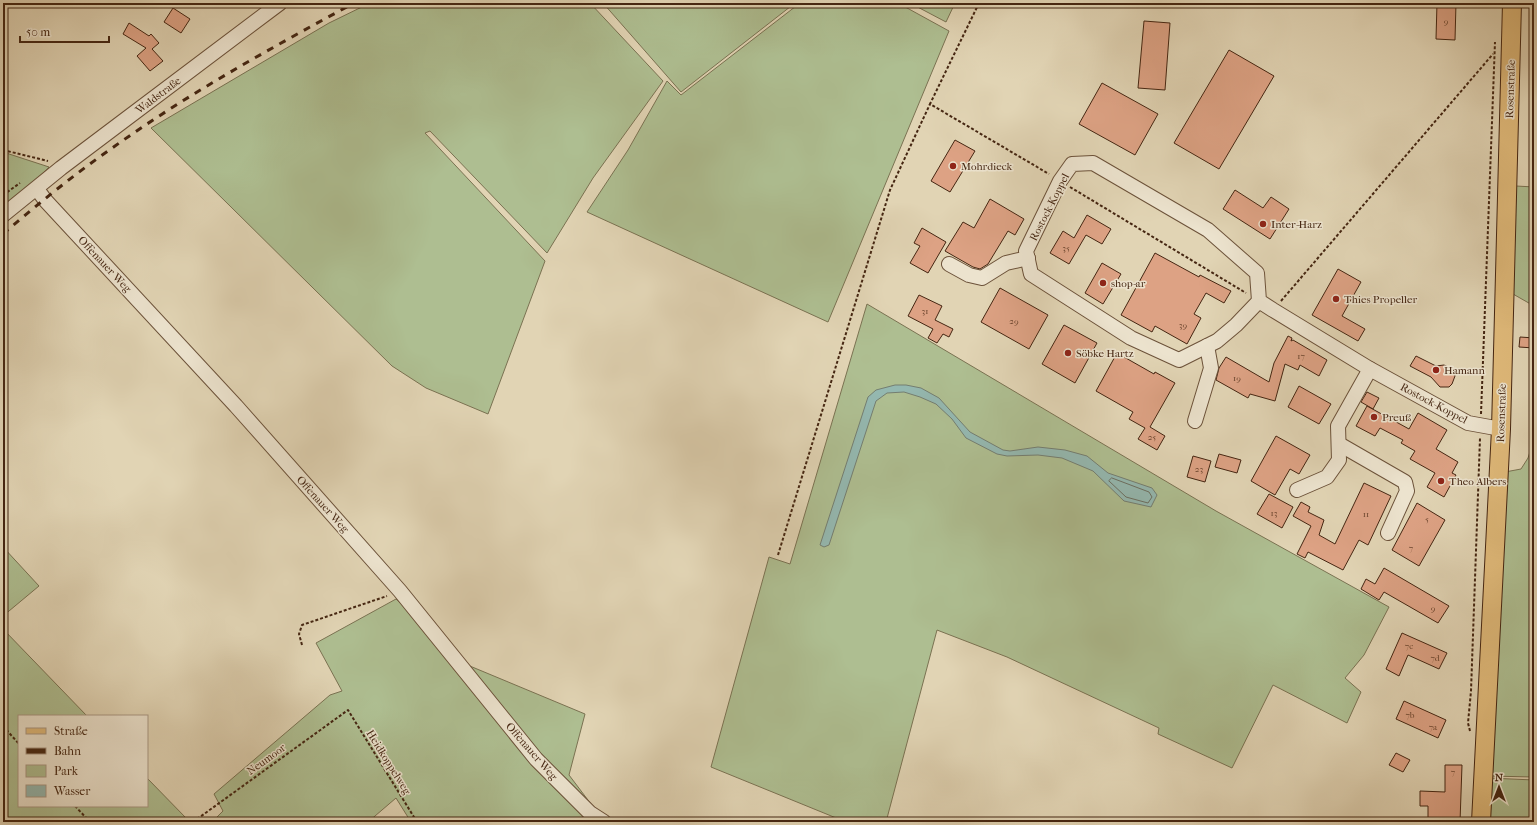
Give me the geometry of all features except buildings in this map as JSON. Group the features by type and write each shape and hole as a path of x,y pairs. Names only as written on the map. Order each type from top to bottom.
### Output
{"main road":[{"name":"Rosenstraße","path":"1481,822 1501,429 1512,3"}],"street":[{"name":"Waldstraße","path":"3,215 62,168 280,3"},
{"name":"Rostock-Koppel","path":"1093,163 1208,230 1257,273 1259,301 1218,341 1179,360 1132,338 1031,274 1026,251 1060,181 1072,164 1093,163"},
{"name":"Offenauer Weg","path":"37,188 50,205 236,406 400,591 536,759 590,813 604,822"},
{"path":"949,264 969,275 982,278 1006,263 1028,258"},
{"name":"Rostock-Koppel","path":"1259,301 1370,369 1468,422 1501,429"},
{"path":"1195,421 1210,368 1208,346"},
{"path":"1297,490 1327,477 1339,460 1338,426 1370,369"},
{"path":"1339,444 1407,484 1407,491 1388,533"}],"path":[{"path":"1471,739 1468,723 1471,691 1495,39"},
{"path":"1273,310 1494,53 1511,47"},
{"path":"778,555 890,190 930,104"},
{"path":"3,150 50,162 62,168"},
{"path":"3,192 7,193"},
{"path":"3,573 7,570"},
{"path":"302,645 299,634 302,625 400,591"},
{"name":"Neumoor","path":"193,822 348,710"},
{"name":"Heidkoppelweg","path":"348,710 417,822"},
{"path":"3,726 18,743"},
{"path":"76,807 90,822"}],"green space":[{"path":"370,3 590,3 663,81 593,178 547,253 430,131 425,133 545,261 488,414 426,388 392,366 151,128 329,23"},
{"path":"603,3 795,3 681,92"},
{"path":"800,3 898,3 949,31 828,322 587,212 628,150 667,81 681,95"},
{"path":"910,3 955,3 946,22"},
{"path":"3,152 49,167 30,187 3,208"},
{"path":"1516,186 1534,187 1534,306 1513,294"},
{"path":"867,304 1216,511 1389,607 1364,655 1345,678 1361,692 1347,723 1273,685 1232,768 1158,734 1159,728 1007,657 937,630 886,822 846,822 711,767 769,557 790,564"},
{"path":"1534,439 1534,777 1488,776 1505,472 1521,469 1528,458"},
{"path":"3,547 39,586 3,616"},
{"path":"396,599 465,664 585,714 569,775 594,808 577,822 411,822 396,798 368,822 212,822 223,811 214,794 330,695 342,691 316,643"},
{"path":"3,629 86,715 18,715 18,807 148,807 148,779 186,818 181,822 3,822"},
{"path":"1489,778 1534,780 1534,822 1490,822"}],"water":[{"path":"895,385 906,385 921,388 939,398 970,432 1003,450 1010,451 1038,447 1065,450 1087,456 1108,473 1152,488 1157,495 1151,507 1124,501 1093,471 1062,458 1038,455 1007,456 997,454 966,438 952,419 936,404 904,392 887,393 876,401 829,545 824,547 820,545 868,397 876,390"}],"railway":[{"path":"3,234 100,156 144,126 233,71 354,3"}],"place":[{"name":"Mohrdieck","path":"953,166"},
{"name":"Inter-Harz","path":"1263,224"},
{"name":"shop-ar","path":"1103,283"},
{"name":"Thies Propeller","path":"1336,299"},
{"name":"Söbke Hartz","path":"1068,353"},
{"name":"Hamann","path":"1436,370"},
{"name":"Preuß","path":"1374,417"},
{"name":"Theo Albers","path":"1441,481"}]}
